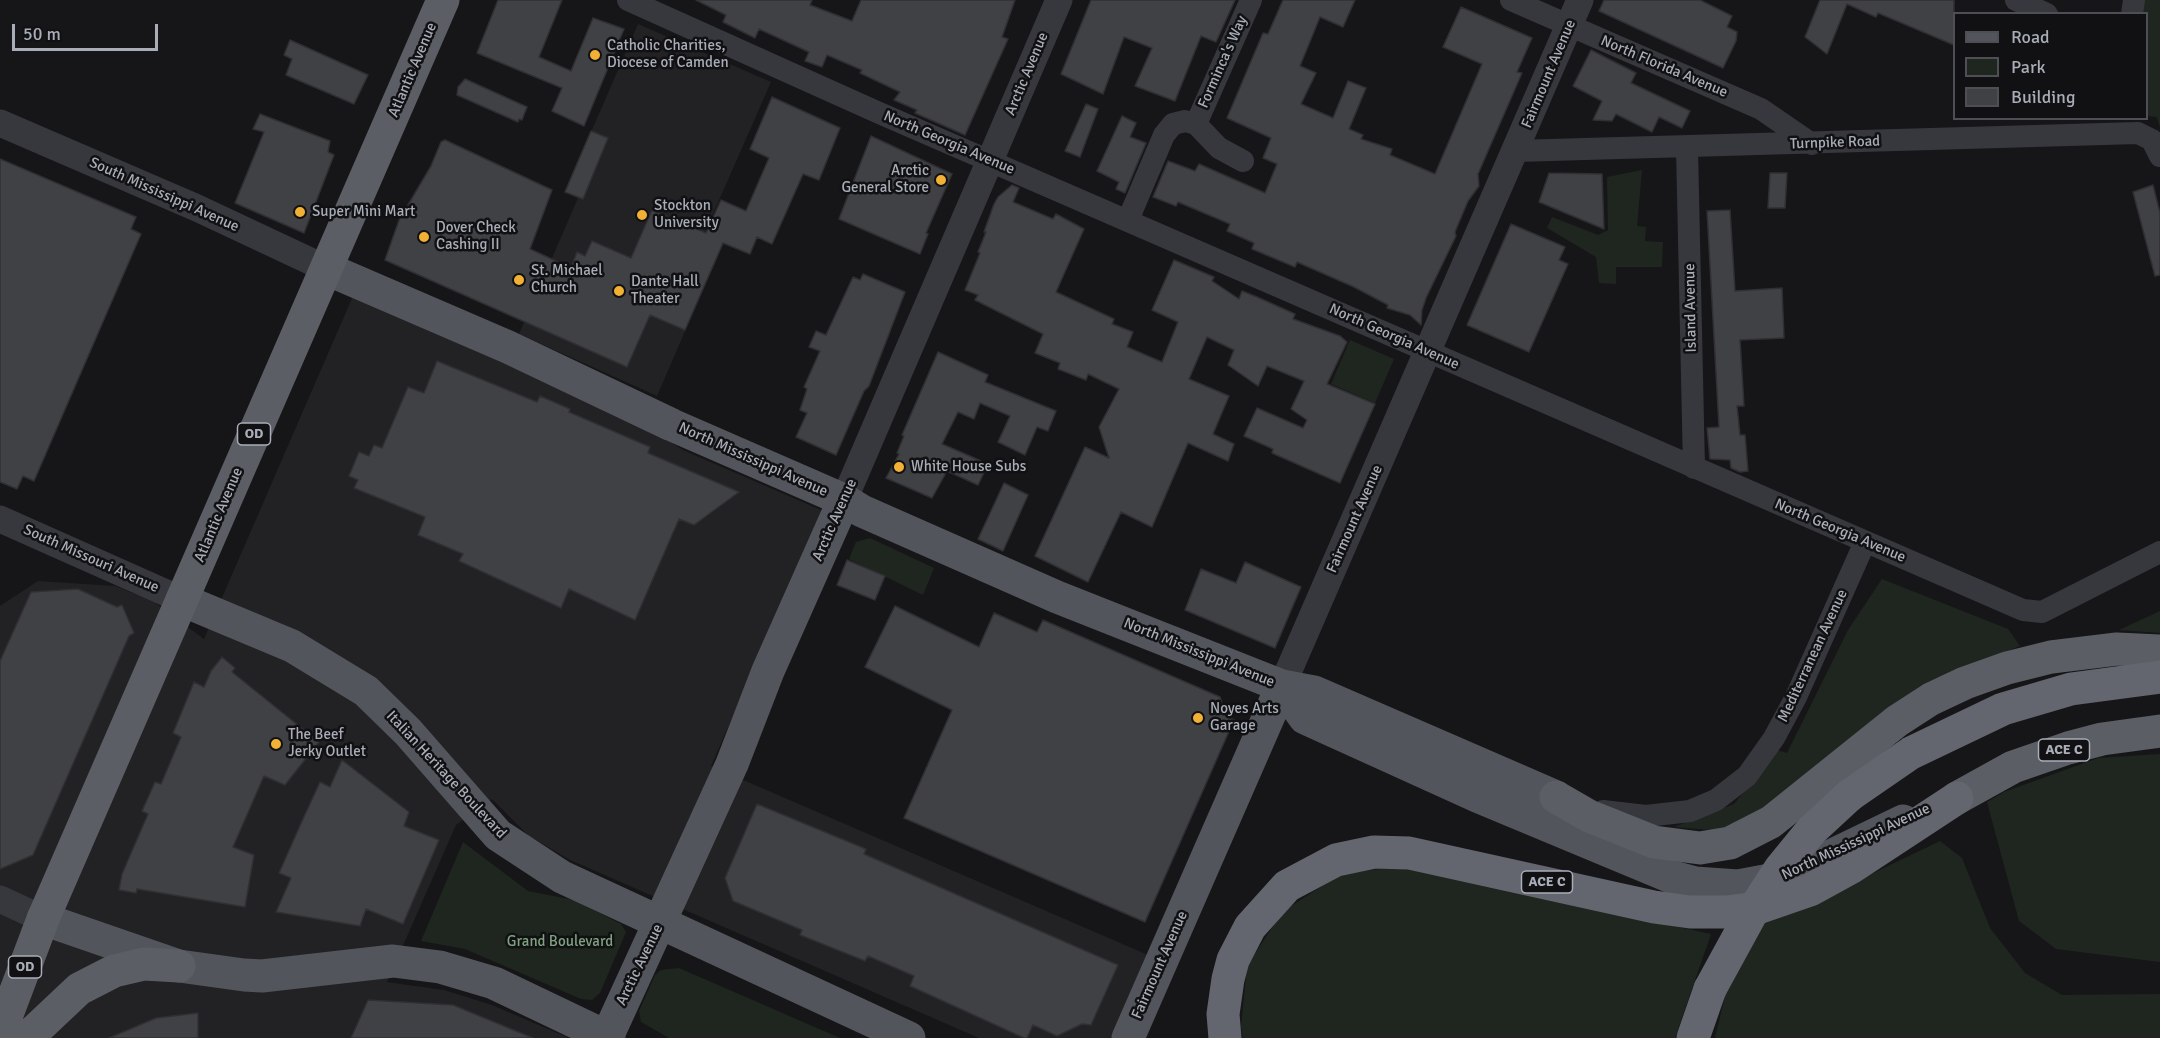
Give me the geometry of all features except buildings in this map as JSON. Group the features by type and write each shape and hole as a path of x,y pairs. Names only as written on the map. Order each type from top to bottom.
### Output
{"highway":[{"name":"Atlantic Avenue","path":"0,1033 43,919 443,0"},
{"path":"1556,798 1588,816 1654,842 1700,848 1730,843 1771,822 1897,721 1931,699 1965,683 2018,665 2062,655 2117,649 2160,651"},
{"path":"1694,1038 1710,989 1746,923 1780,869 1811,831 1850,795 1911,753 2003,709 2071,689 2160,677"},
{"name":"ACE C","path":"1225,1038 1223,1014 1228,979 1233,960 1250,927 1287,886 1336,860 1374,852 1409,853 1654,907 1700,912 1744,910 1776,903 1825,882 1965,792 2013,767 2102,739 2160,731"},
{"path":"27,1038 80,989 114,971 144,964 179,966"}],"main road":[{"name":"North Mississippi Avenue","path":"327,269 508,347 672,425 844,500 861,511 1058,597 1282,686 1314,692 1556,798"},
{"name":"Arctic Avenue","path":"608,1038 632,978 661,923 844,500"},
{"name":"Italian Heritage Boulevard","path":"182,600 292,646 366,691 408,732 498,835 562,877 909,1038"},
{"name":"North Mississippi Avenue","path":"1282,686 1305,718 1477,796 1670,876 1709,885 1755,884 1794,874 1965,792"},
{"name":"Fairmount Avenue","path":"1128,1038 1282,686"},
{"path":"43,919 179,966 262,976 368,962 393,961 466,973 494,983 608,1038"}],"street":[{"name":"North Georgia Avenue","path":"628,0 989,161 2023,610 2035,613 2048,609 2160,552"},
{"name":"Arctic Avenue","path":"844,500 1059,0"},
{"name":"Forminca's Way","path":"1196,124 1251,0"},
{"name":"North Florida Avenue","path":"1511,0 1761,109 1812,144"},
{"name":"Fairmount Avenue","path":"1282,686 1580,0"},
{"path":"2016,0 2043,12"},
{"path":"1128,220 1164,135 1173,124 1185,121 1196,124 1219,148 1243,161"},
{"name":"South Mississippi Avenue","path":"0,123 203,211 327,269"},
{"name":"Turnpike Road","path":"1516,151 1812,144 2118,126 2138,133 2156,148"},
{"name":"Island Avenue","path":"1687,148 1694,468"},
{"name":"South Missouri Avenue","path":"0,519 182,600"},
{"name":"Mediterranean Avenue","path":"1556,798 1612,813 1646,816 1675,814 1705,806 1728,793 1748,776 1774,738 1796,698 1865,542"},
{"path":"0,899 43,919"}],"shaded area":[{"name":"Stockton University","path":"638,24 771,82 705,232 724,241 657,396 519,334 578,198 565,192"},
{"path":"353,296 643,424 683,450 823,511 711,766 1148,955 1113,1038 979,1038 570,860 529,836 492,799 456,825 387,982 444,990 492,1005 569,1038 0,1038 0,606 38,581 115,586 154,602 204,639"}],"green space":[{"path":"2141,0 2160,0 2160,128 2157,117 2148,116 2148,12 2139,12"},
{"path":"1642,170 1637,226 1646,227 1645,241 1663,242 1662,267 1616,267 1616,284 1599,283 1596,257 1547,228 1552,217 1598,235 1608,230 1607,177"},
{"path":"1350,340 1394,359 1375,403 1331,384"},
{"path":"870,538 934,568 923,595 849,559 856,542"},
{"path":"1882,579 2008,629 2020,646 1943,678 1761,817 1723,831 1674,827 1734,804 1777,750 1787,753 1848,630"},
{"path":"2160,611 2160,633 2119,630"},
{"path":"2160,754 2160,962 2056,949 2019,921 1987,802 2004,792 2098,758"},
{"path":"1940,841 1962,858 1990,928 2025,973 2062,995 2160,994 2160,1038 1715,1038 1725,996 1765,922 1803,907"},
{"name":"Grand Boulevard","path":"463,842 528,891 574,900 621,924 626,932 600,993 592,1000 581,999 465,949 421,941"},
{"path":"1419,865 1548,899 1711,934 1675,1038 1243,1038 1241,1027 1247,966 1282,912 1342,873"},
{"path":"679,968 840,1038 669,1038 641,1022 639,1011 655,975 661,970"}],"place":[{"name":"Catholic Charities, Diocese of Camden","path":"595,55"},
{"name":"Arctic General Store","path":"941,180"},
{"name":"Super Mini Mart","path":"300,212"},
{"name":"Stockton University","path":"642,215"},
{"name":"Dover Check Cashing II","path":"424,237"},
{"name":"St. Michael Church","path":"519,280"},
{"name":"Dante Hall Theater","path":"619,291"},
{"name":"White House Subs","path":"899,467"},
{"name":"Noyes Arts Garage","path":"1198,718"},
{"name":"The Beef Jerky Outlet","path":"276,744"}]}
